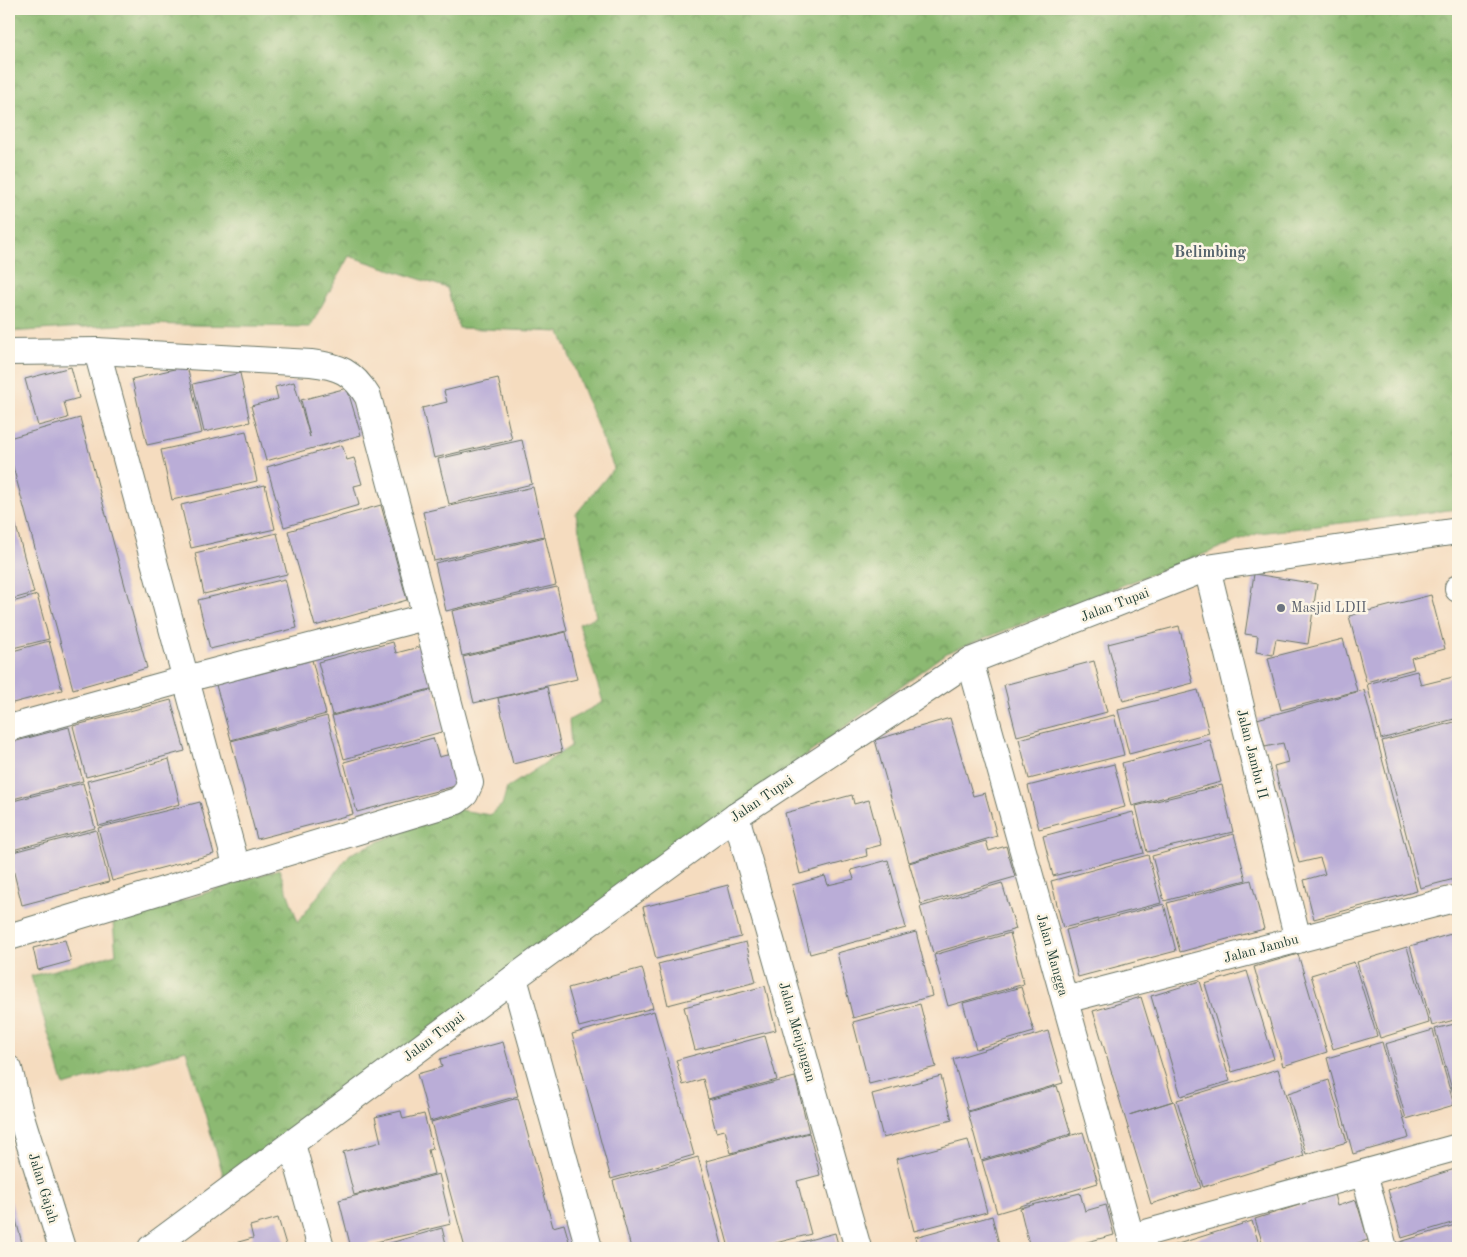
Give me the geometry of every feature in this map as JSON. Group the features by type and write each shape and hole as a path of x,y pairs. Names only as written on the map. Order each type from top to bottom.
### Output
{"street":[{"path":"9,352 97,351 311,363 328,365 346,371 360,384 368,397 470,783 465,794 456,801 9,937"},
{"path":"97,351 237,868"},
{"name":"Jalan Tupai","path":"151,1248 514,978 736,816 970,661 1207,568 1458,531"},
{"name":"Jalan Jambu II","path":"1207,568 1298,940"},
{"path":"9,728 186,679 425,617"},
{"name":"Jalan Mangga","path":"970,661 1133,1242"},
{"name":"Jalan Menjangan","path":"736,816 858,1248"},
{"name":"Jalan Jambu","path":"1065,1000 1458,898"},
{"path":"514,978 589,1248"},
{"name":"Jalan Gajah","path":"9,1069 14,1114 62,1248"},
{"path":"292,1144 321,1248"},
{"path":"1133,1242 1458,1147"},
{"path":"1364,1173 1384,1248"}],"green space":[{"path":"9,9 1458,9 1458,509 1259,533 946,653 225,1181 186,1050 64,1086 31,976 116,954 113,923 279,869 298,922 350,854 455,809 490,815 502,805 507,788 571,746 569,720 603,702 579,624 596,617 576,514 614,468 560,332 459,328 447,288 349,256 310,327 131,324 9,332"}],"building":[{"path":"187,366 202,433 147,445 132,379"},
{"path":"71,367 79,398 64,402 68,418 38,426 25,379"},
{"path":"240,373 250,422 204,432 193,384"},
{"path":"498,378 512,440 434,458 422,408 447,402 444,391"},
{"path":"294,382 310,437 301,400 347,388 361,435 266,461 251,406 278,399 275,387"},
{"path":"80,418 147,668 73,689 9,452 9,438"},
{"path":"246,431 257,481 172,500 161,450"},
{"path":"522,440 532,484 449,504 438,459"},
{"path":"342,445 347,460 354,458 362,484 354,486 359,505 284,527 267,467"},
{"path":"265,485 275,529 191,548 181,505"},
{"path":"533,487 544,536 434,561 423,512"},
{"path":"9,500 34,593 9,600"},
{"path":"381,505 407,600 315,626 288,531"},
{"path":"277,533 287,574 204,594 195,553"},
{"path":"545,537 556,585 446,611 435,563"},
{"name":"Masjid LDII","path":"1254,574 1317,584 1308,644 1276,639 1273,655 1256,652 1258,636 1245,634"},
{"path":"285,579 297,628 210,649 198,600"},
{"path":"557,587 567,631 462,656 452,611"},
{"path":"37,595 49,639 9,649 9,603"},
{"path":"1431,595 1445,649 1411,658 1414,669 1366,682 1349,616"},
{"path":"1179,626 1193,683 1123,701 1108,644"},
{"path":"566,632 577,679 474,703 463,657"},
{"path":"1343,639 1357,691 1281,710 1268,658"},
{"path":"49,641 62,690 9,704 9,652"},
{"path":"393,642 396,653 423,646 434,688 332,715 318,662"},
{"path":"312,660 326,714 231,740 216,685"},
{"path":"1094,661 1107,712 1017,736 1004,685"},
{"path":"1417,671 1421,685 1453,677 1458,699 1458,718 1381,739 1367,684"},
{"path":"547,687 562,752 513,764 498,698"},
{"path":"434,689 445,731 344,759 332,716"},
{"path":"1198,690 1209,733 1129,754 1118,710"},
{"path":"1364,690 1417,891 1314,919 1304,880 1325,874 1320,858 1299,863 1274,766 1288,762 1283,743 1265,747 1257,719"},
{"path":"171,700 185,751 86,777 73,726"},
{"path":"1114,715 1124,755 1029,779 1019,739"},
{"path":"327,716 353,814 257,839 231,741"},
{"path":"950,718 973,796 985,793 997,836 909,862 875,740"},
{"path":"1458,721 1458,878 1420,888 1382,741"},
{"path":"69,727 83,781 9,800 9,743"},
{"path":"433,738 439,757 451,754 459,785 357,812 344,762"},
{"path":"1210,740 1221,782 1132,806 1122,763"},
{"path":"169,759 180,804 99,826 87,781"},
{"path":"1114,764 1125,807 1039,829 1028,786"},
{"path":"83,783 95,828 9,851 9,802"},
{"path":"1222,785 1233,832 1147,852 1136,806"},
{"path":"852,795 854,804 869,800 881,845 866,849 867,856 800,874 785,813"},
{"path":"200,802 214,854 112,881 98,828"},
{"path":"1133,812 1144,853 1053,876 1043,836"},
{"path":"96,830 109,882 22,905 9,853"},
{"path":"1234,834 1246,880 1164,901 1152,856"},
{"path":"986,841 989,851 1006,846 1015,877 921,904 909,863"},
{"path":"1148,855 1161,903 1063,928 1051,881"},
{"path":"888,860 906,928 810,954 792,885 825,876 828,885 854,879 851,870"},
{"path":"1251,880 1264,929 1180,952 1167,903"},
{"path":"1002,883 1016,929 933,953 920,907"},
{"path":"728,885 741,937 656,959 643,907"},
{"path":"1164,904 1176,951 1078,977 1066,930"},
{"path":"916,932 932,996 853,1018 837,953"},
{"path":"1458,932 1458,1019 1432,1026 1410,946"},
{"path":"1010,933 1024,984 948,1006 934,955"},
{"path":"65,940 71,961 38,970 33,948"},
{"path":"746,942 756,982 668,1005 658,964"},
{"path":"1407,947 1429,1023 1380,1038 1357,962"},
{"path":"1298,954 1327,1052 1283,1066 1254,967"},
{"path":"1354,962 1377,1036 1333,1049 1311,975"},
{"path":"642,968 653,1008 579,1027 568,988"},
{"path":"1247,971 1274,1059 1232,1072 1205,984"},
{"path":"1200,981 1230,1081 1181,1096 1151,996"},
{"path":"765,986 776,1030 695,1050 684,1007"},
{"path":"1021,987 1034,1032 976,1049 963,1003"},
{"path":"1141,997 1173,1101 1129,1115 1174,1101 1201,1188 1151,1204 1093,1011"},
{"path":"920,1004 936,1067 869,1084 853,1022"},
{"path":"654,1011 694,1155 611,1179 572,1034"},
{"path":"1458,1023 1458,1111 1435,1029"},
{"path":"1433,1030 1454,1105 1406,1119 1385,1044"},
{"path":"1048,1031 1063,1083 968,1111 953,1059"},
{"path":"765,1036 777,1080 708,1099 703,1079 683,1085 676,1060"},
{"path":"503,1042 518,1096 430,1121 417,1074 442,1067 440,1059"},
{"path":"1382,1042 1409,1138 1353,1154 1327,1058"},
{"path":"1278,1069 1304,1156 1203,1187 1177,1100"},
{"path":"941,1076 952,1120 883,1138 872,1094"},
{"path":"795,1077 809,1132 731,1153 725,1130 716,1132 708,1100"},
{"path":"1329,1080 1347,1142 1306,1154 1288,1093"},
{"path":"1057,1086 1071,1134 981,1160 968,1112"},
{"path":"518,1098 553,1227 564,1224 571,1248 465,1248 431,1122"},
{"path":"401,1111 403,1119 424,1114 433,1149 428,1150 434,1174 354,1195 343,1152 381,1142 375,1117"},
{"path":"1083,1132 1098,1183 997,1213 982,1161"},
{"path":"809,1133 820,1175 797,1181 811,1234 756,1248 729,1248 706,1161"},
{"path":"968,1140 987,1212 914,1231 896,1159"},
{"path":"698,1157 723,1248 631,1248 613,1181"},
{"path":"1458,1168 1458,1221 1402,1238 1388,1190"},
{"path":"439,1174 451,1224 351,1248 339,1200"},
{"path":"1080,1193 1085,1211 1106,1205 1114,1235 1064,1248 1030,1248 1020,1208"},
{"path":"1334,1194 1337,1206 1356,1200 1368,1240 1341,1248 1264,1248 1255,1219"},
{"path":"11,1201 22,1243 9,1246 9,1202"},
{"path":"992,1216 1000,1248 918,1248 915,1237"},
{"path":"278,1218 287,1248 217,1248 253,1238 250,1226"},
{"path":"1252,1221 1260,1248 1165,1248"},
{"path":"1458,1224 1458,1248 1399,1248 1397,1243"},
{"path":"442,1228 447,1248 373,1248"},
{"path":"835,1233 839,1248 779,1248"}],"place":[{"name":"Masjid LDII","path":"1281,608"}],"district":[{"name":"Belimbing","path":"1210,253"}]}
